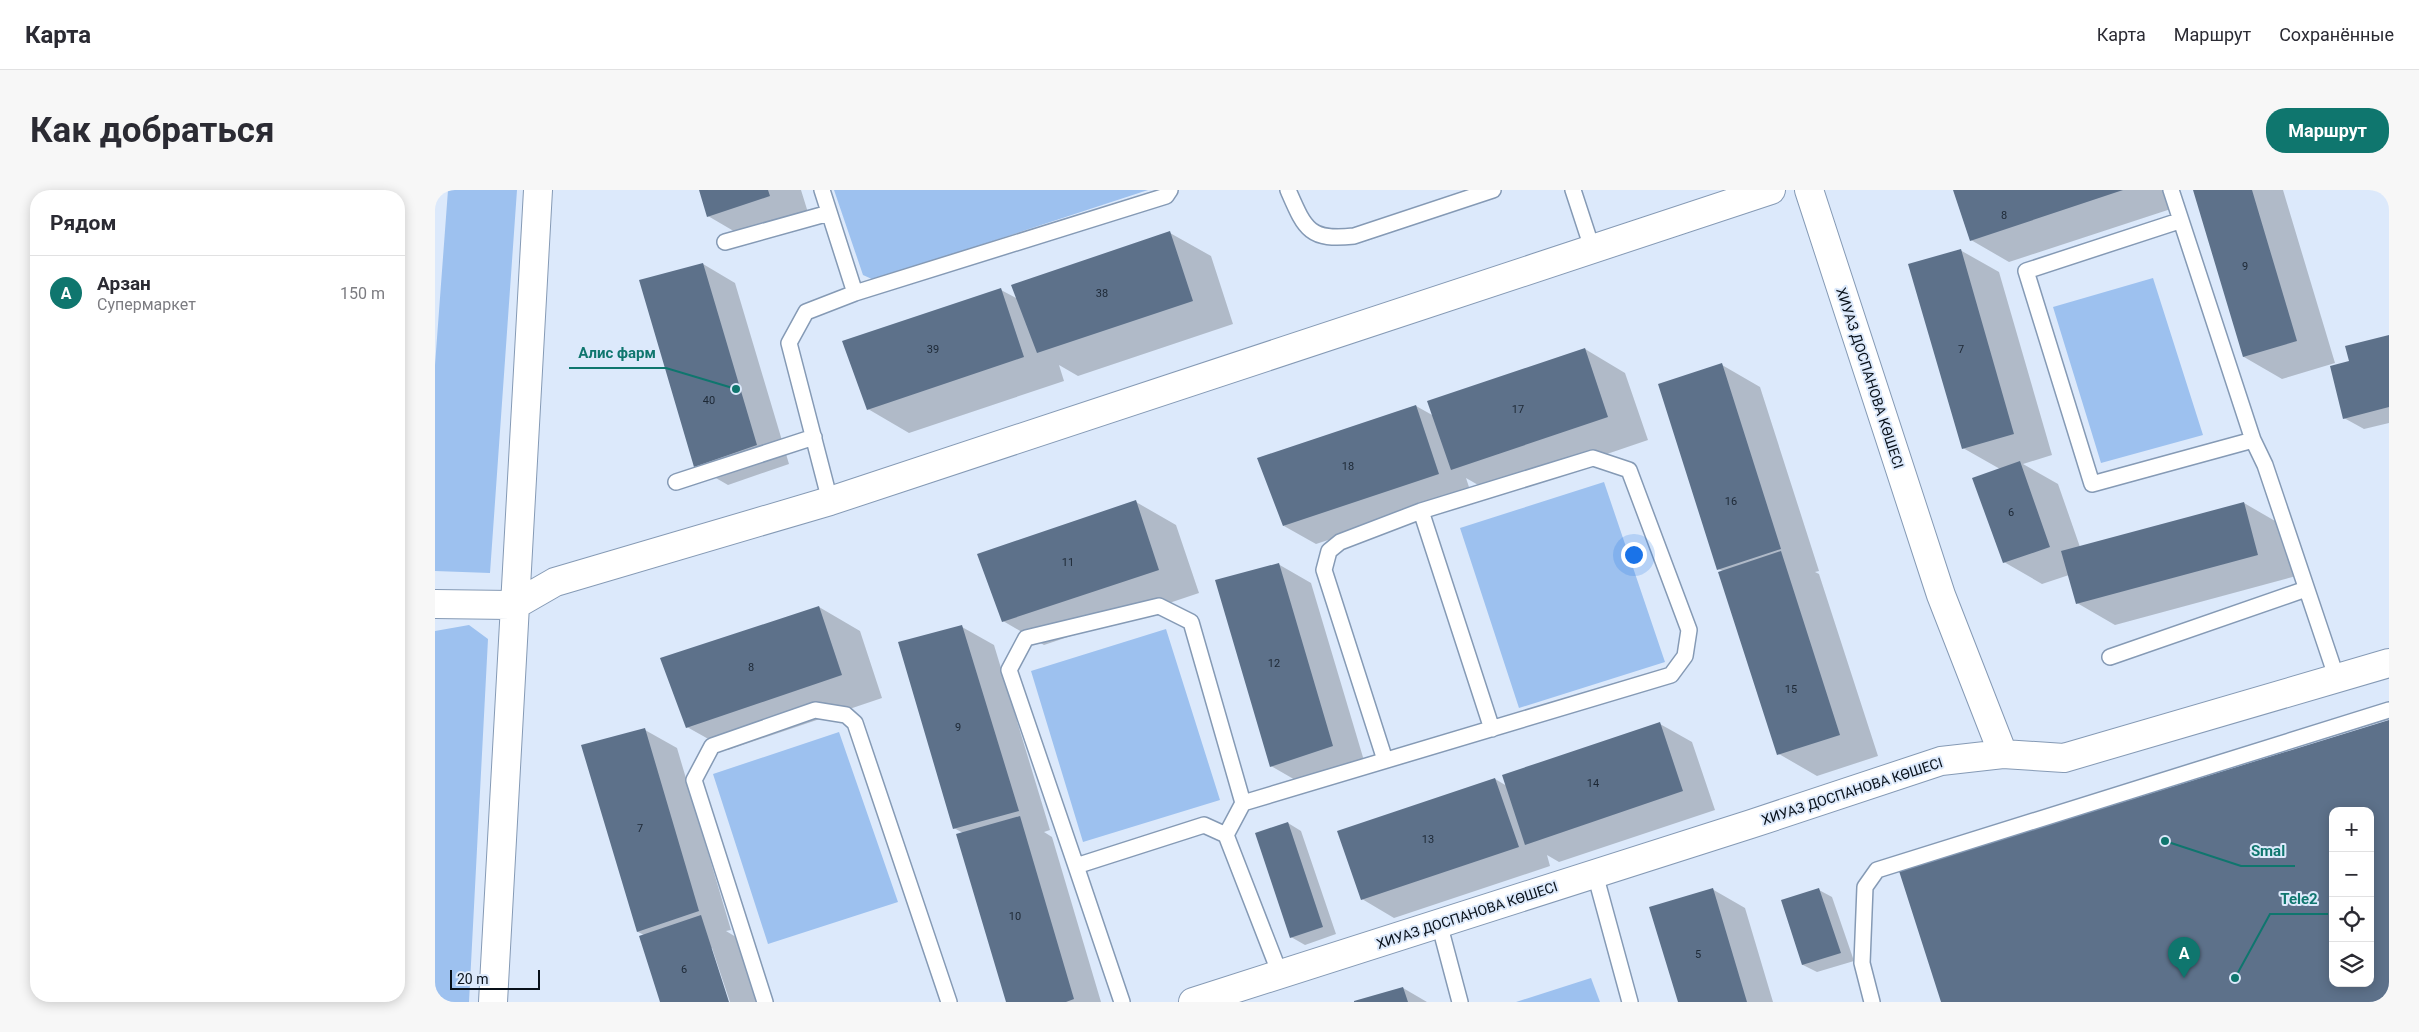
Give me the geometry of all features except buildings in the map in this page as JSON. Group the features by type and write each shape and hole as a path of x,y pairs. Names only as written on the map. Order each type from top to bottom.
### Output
{"street":[{"path":"493,1002 538,190"},
{"path":"435,604 515,605 555,582 830,501 1771,190"},
{"name":"ХИУАЗ ДОСПАНОВА КӨШЕСІ","path":"1193,1002 1941,761 2003,754 1941,595 1809,190"},
{"path":"2003,754 2064,758 2337,680 2389,663"}],"lane":[{"path":"822,190 855,293"},
{"path":"830,501 789,343 806,312 855,293 1166,196 1170,190"},
{"path":"1288,190 1305,225 1319,236 1335,238 1354,236 1493,190"},
{"path":"1573,190 1593,250"},
{"path":"2171,190 2179,221 2253,440 2265,465 2337,680"},
{"path":"725,242 829,213"},
{"path":"2179,221 2026,271 2092,484 2253,440"},
{"path":"676,482 813,437"},
{"path":"1226,834 1243,803 1671,675 1685,656 1689,630 1629,470 1593,458 1421,511 1339,542 1329,550 1325,570 1385,760"},
{"path":"1421,511 1492,729"},
{"path":"2110,657 2306,589"},
{"path":"1123,1002 1009,670 1025,638 1159,606 1191,622 1243,803"},
{"path":"765,1002 694,780 711,746 815,710 846,715 855,723 949,1002"},
{"path":"1872,1002 1862,964 1865,887 1877,870 2389,710"},
{"path":"1076,866 1204,824 1226,834 1281,974"},
{"path":"1595,874 1629,1002"},
{"path":"1439,923 1460,1002"}],"shaded area":[{"path":"448,190 517,190 490,573 435,571 435,365"},
{"path":"834,190 1148,190 874,280 863,275"},
{"path":"2153,278 2203,435 2101,463 2053,307"},
{"path":"1604,482 1665,662 1519,708 1460,528"},
{"path":"469,625 488,639 469,1002 435,1002 435,631"},
{"path":"1166,629 1220,800 1083,842 1031,671"},
{"path":"839,732 898,902 768,944 713,774"},
{"path":"1591,978 1600,1002 1516,1002"}],"place":[{"name":"Алис фарм","path":"736,389"},
{"name":"Smal","path":"2165,841"},
{"name":"Арзан","path":"2184,978"},
{"name":"Tele2","path":"2235,978"}]}
